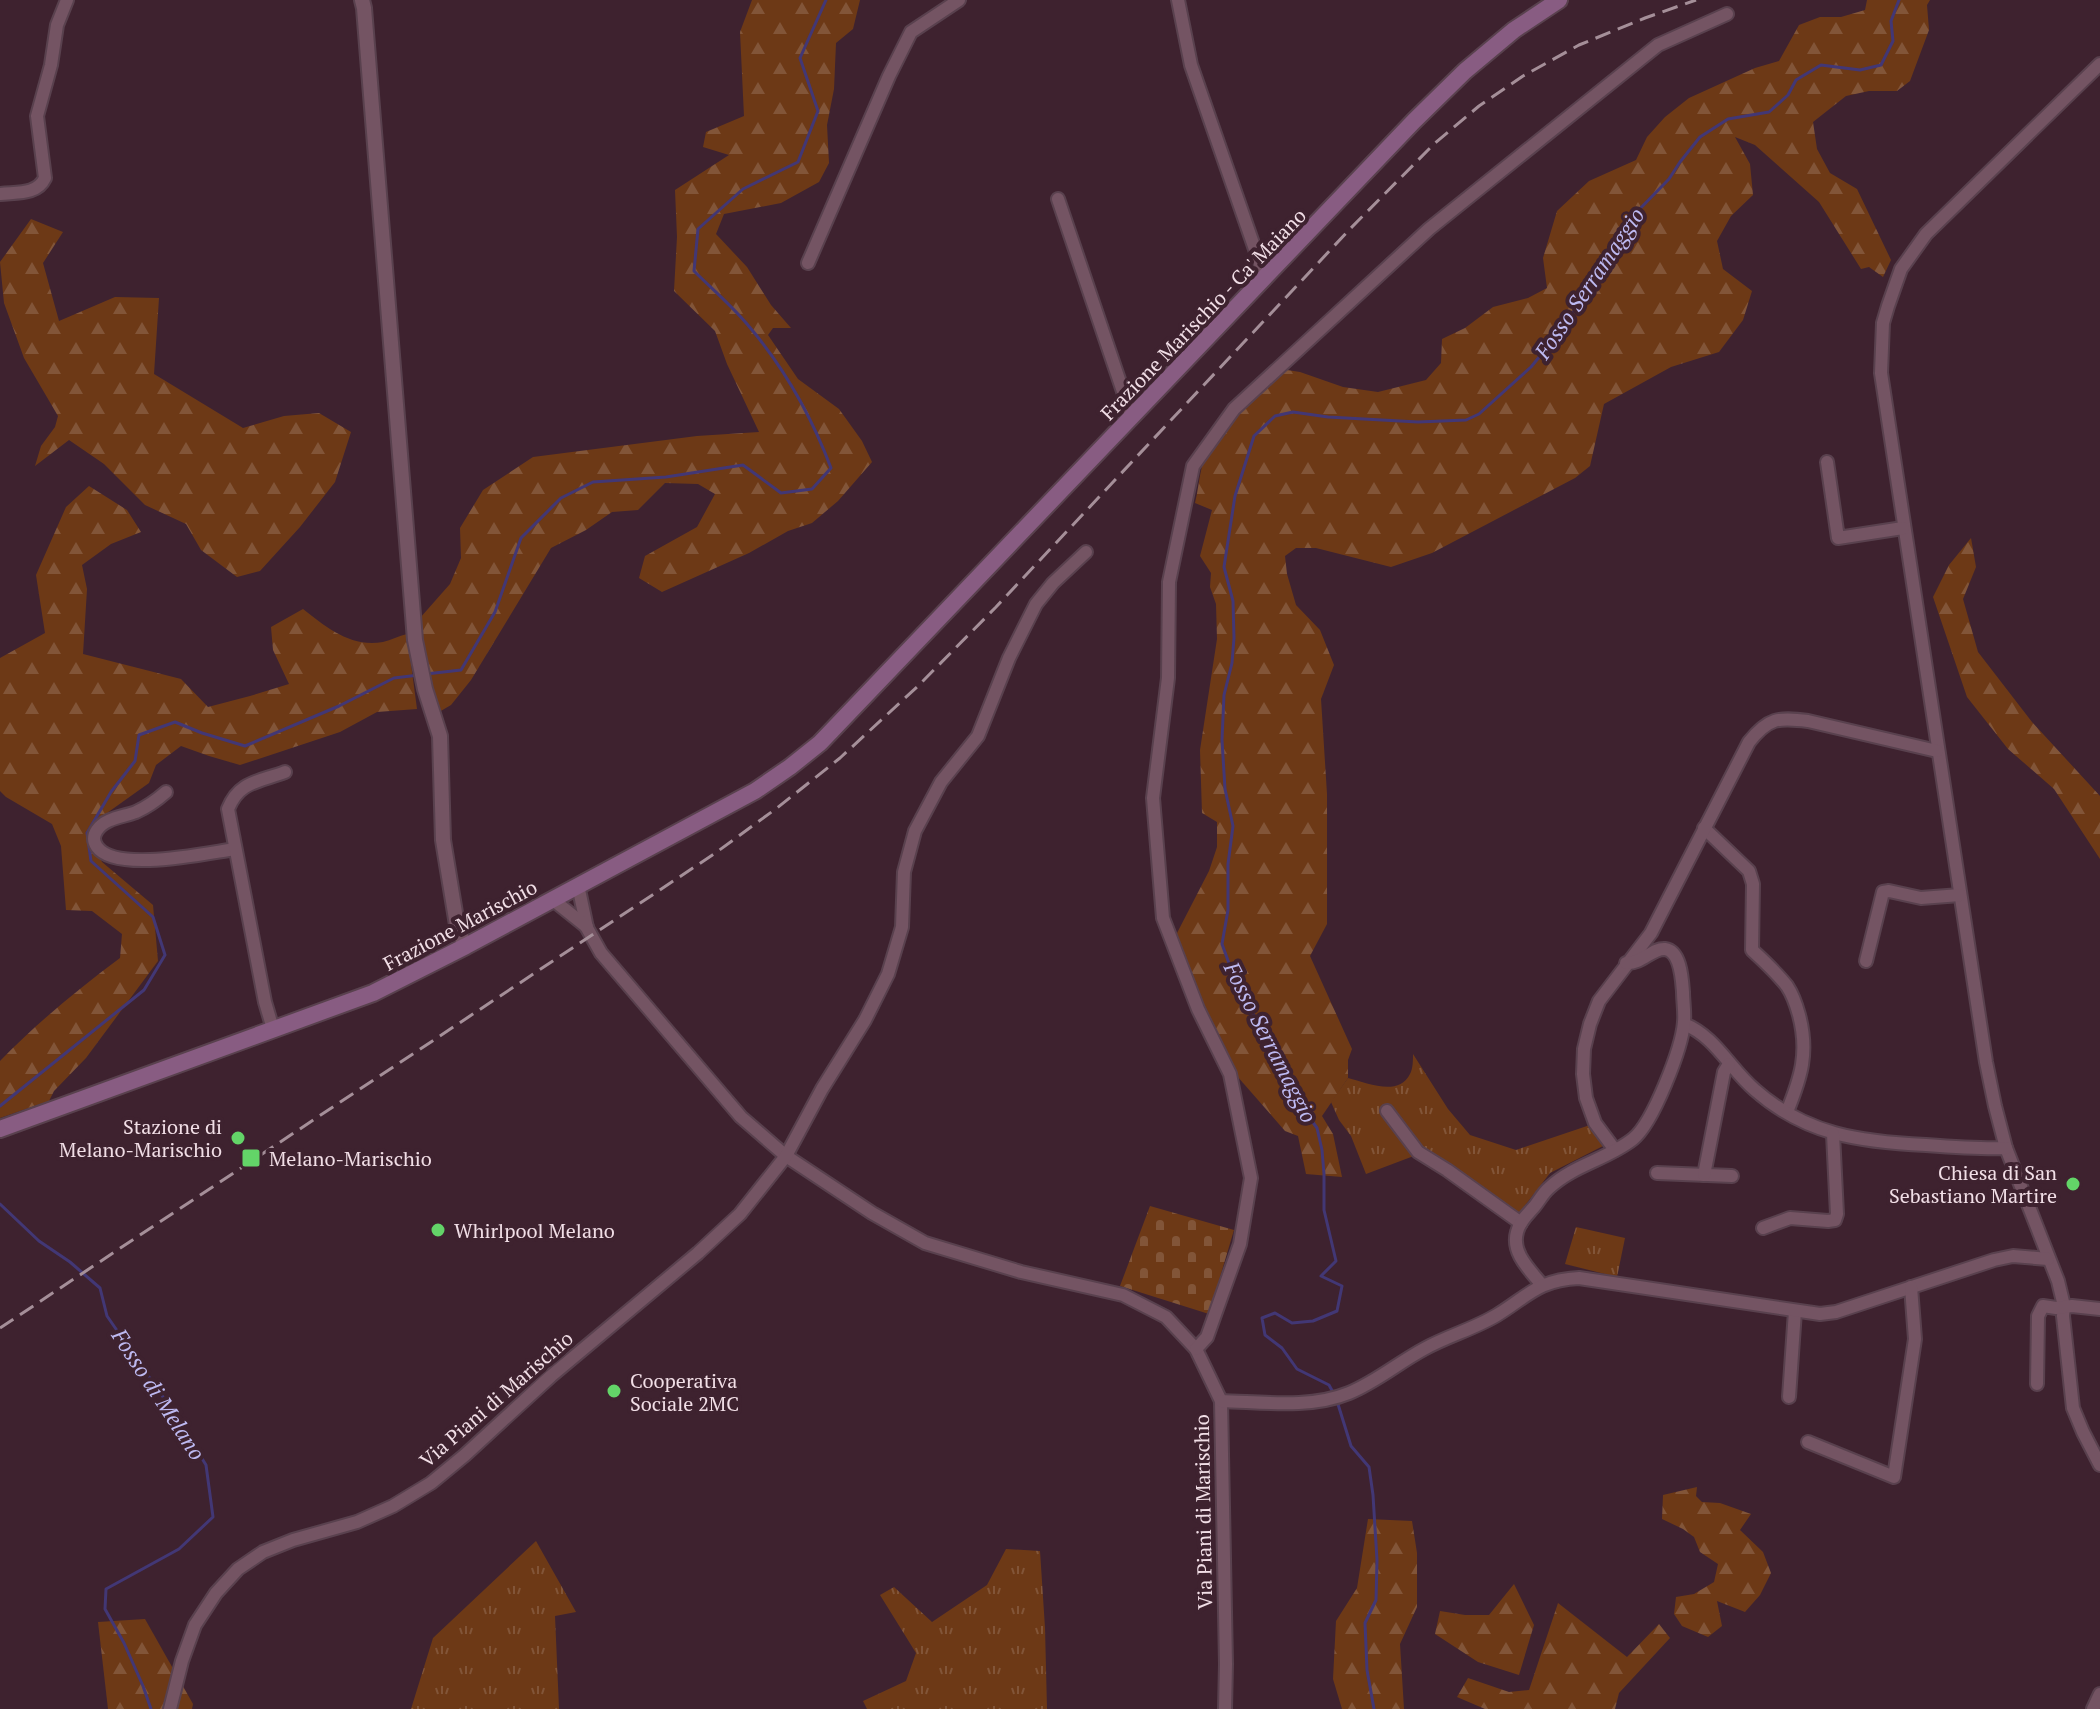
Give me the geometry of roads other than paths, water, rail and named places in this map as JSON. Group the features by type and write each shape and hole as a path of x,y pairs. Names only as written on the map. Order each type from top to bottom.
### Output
{"main road":[{"name":"Frazione Marischio - Ca' Maiano","path":"890,670 1414,121 1465,71 1514,30 1559,0"},
{"name":"Frazione Marischio","path":"0,1129 373,993 466,946 755,791 820,743 890,670"}],"street":[{"path":"0,194 34,191 45,178 37,116 51,65 57,25 67,0"},
{"path":"362,0 417,654 440,736 443,840 458,931 466,946"},
{"path":"808,263 911,32 959,0"},
{"path":"1178,0 1191,65 1265,278"},
{"path":"1196,1349 1207,1337 1240,1244 1251,1178 1230,1074 1198,1009 1163,918 1153,798 1168,678 1169,582 1193,466 1234,409 1429,229 1658,45 1727,14"},
{"path":"2100,64 1926,234 1901,269 1883,323 1881,373 1986,1062 2006,1148 2058,1281 2064,1306 2073,1408 2100,1465"},
{"path":"1058,199 1132,418"},
{"path":"1827,462 1838,538 1903,528"},
{"name":"Via Piani di Marischio","path":"170,1709 195,1625 216,1593 238,1569 263,1552 357,1522 393,1506 431,1483 551,1376 698,1253 740,1214 786,1156 822,1089 865,1020 888,974 902,927 904,872 915,831 941,782 978,736 1009,658 1036,604 1086,552"},
{"path":"1615,1150 1595,1123 1586,1098 1584,1049 1590,1024 1599,1001 1651,933 1749,742 1760,727 1774,720 1808,721 1937,751"},
{"path":"273,1029 265,1002 228,809 241,788 285,772"},
{"path":"166,792 152,804 100,826 94,840 98,848 103,853 130,860 163,860 235,849"},
{"path":"1704,828 1749,871 1753,884 1752,950 1787,985 1795,1000 1804,1033 1804,1061 1787,1112"},
{"path":"578,885 587,928"},
{"path":"1866,961 1883,892 1921,898 1960,895"},
{"path":"552,899 587,928"},
{"name":"Via Piani di Marischio","path":"587,928 601,953 741,1117 786,1156 872,1213 925,1243 1021,1272 1123,1295 1166,1317 1196,1349 1221,1401 1225,1709"},
{"path":"1542,1285 1521,1258 1516,1246 1516,1234 1521,1223 1549,1188 1633,1139 1643,1129 1670,1072 1684,1024 1682,988 1677,960 1672,952 1665,949 1635,964 1626,963"},
{"path":"1684,1024 1696,1028 1707,1037 1754,1090 1772,1104 1833,1134 1889,1143 2006,1148"},
{"path":"1704,1175 1724,1072 1729,1064"},
{"path":"1387,1111 1418,1152 1521,1223"},
{"path":"1763,1228 1790,1218 1835,1220 1833,1134"},
{"path":"1657,1173 1732,1176"},
{"path":"1221,1401 1297,1403 1348,1394 1432,1344 1496,1316 1542,1285 1559,1279 1579,1278 1820,1314 1836,1312 1994,1260 2013,1256 2048,1259"},
{"path":"1808,1442 1894,1477 1915,1339 1911,1287"},
{"path":"2037,1384 2038,1316 2043,1306 2100,1309"},
{"path":"1789,1397 1795,1311"},
{"path":"2093,1709 2100,1694"}],"waterway":[{"path":"426,674 461,670 495,612 521,538 561,498 593,482 666,477 743,465 781,493 812,489 831,468 815,429 785,374 741,317 694,271 698,229 743,189 798,162 818,111 800,58 826,0"},
{"name":"Fosso Serramaggio","path":"1334,1394 1329,1385 1297,1369 1282,1348 1265,1335 1262,1318 1275,1313 1292,1323 1313,1321 1337,1311 1342,1286 1321,1276 1336,1261 1324,1210 1322,1150 1317,1128 1294,1096 1235,980 1222,944 1228,910 1228,864 1233,826 1225,789 1222,740 1224,695 1234,638 1233,601 1224,567 1235,496 1254,436 1275,416 1293,412 1418,422 1466,420 1479,414 1531,367 1563,328 1627,222 1669,179 1700,137 1728,119 1769,112 1788,95 1796,80 1821,65 1860,70 1881,65 1893,41 1891,21 1899,0"},
{"path":"0,1106 144,990 165,955 153,917 91,861 87,833 111,792 135,761 139,735 175,722 245,746 339,706 394,678 419,675"},
{"name":"Fosso di Melano","path":"0,1204 39,1241 100,1288 107,1316 206,1465 213,1517 179,1549 106,1589 105,1609 124,1643 151,1709"},
{"name":"Fosso Serramaggio","path":"1337,1401 1351,1446 1369,1467 1373,1495 1376,1600 1365,1623 1367,1670 1374,1709"}],"railway":[{"path":"0,1328 714,854 777,808 840,758 917,687 1434,144 1479,106 1523,76 1579,45 1696,0"}],"place":[{"name":"Stazione di Melano-Marischio","path":"238,1138"},
{"name":"Melano-Marischio","path":"251,1158"},
{"name":"Chiesa di San Sebastiano Martire","path":"2073,1184"},
{"name":"Whirlpool Melano","path":"438,1230"},
{"name":"Cooperativa Sociale 2MC","path":"614,1391"}]}
